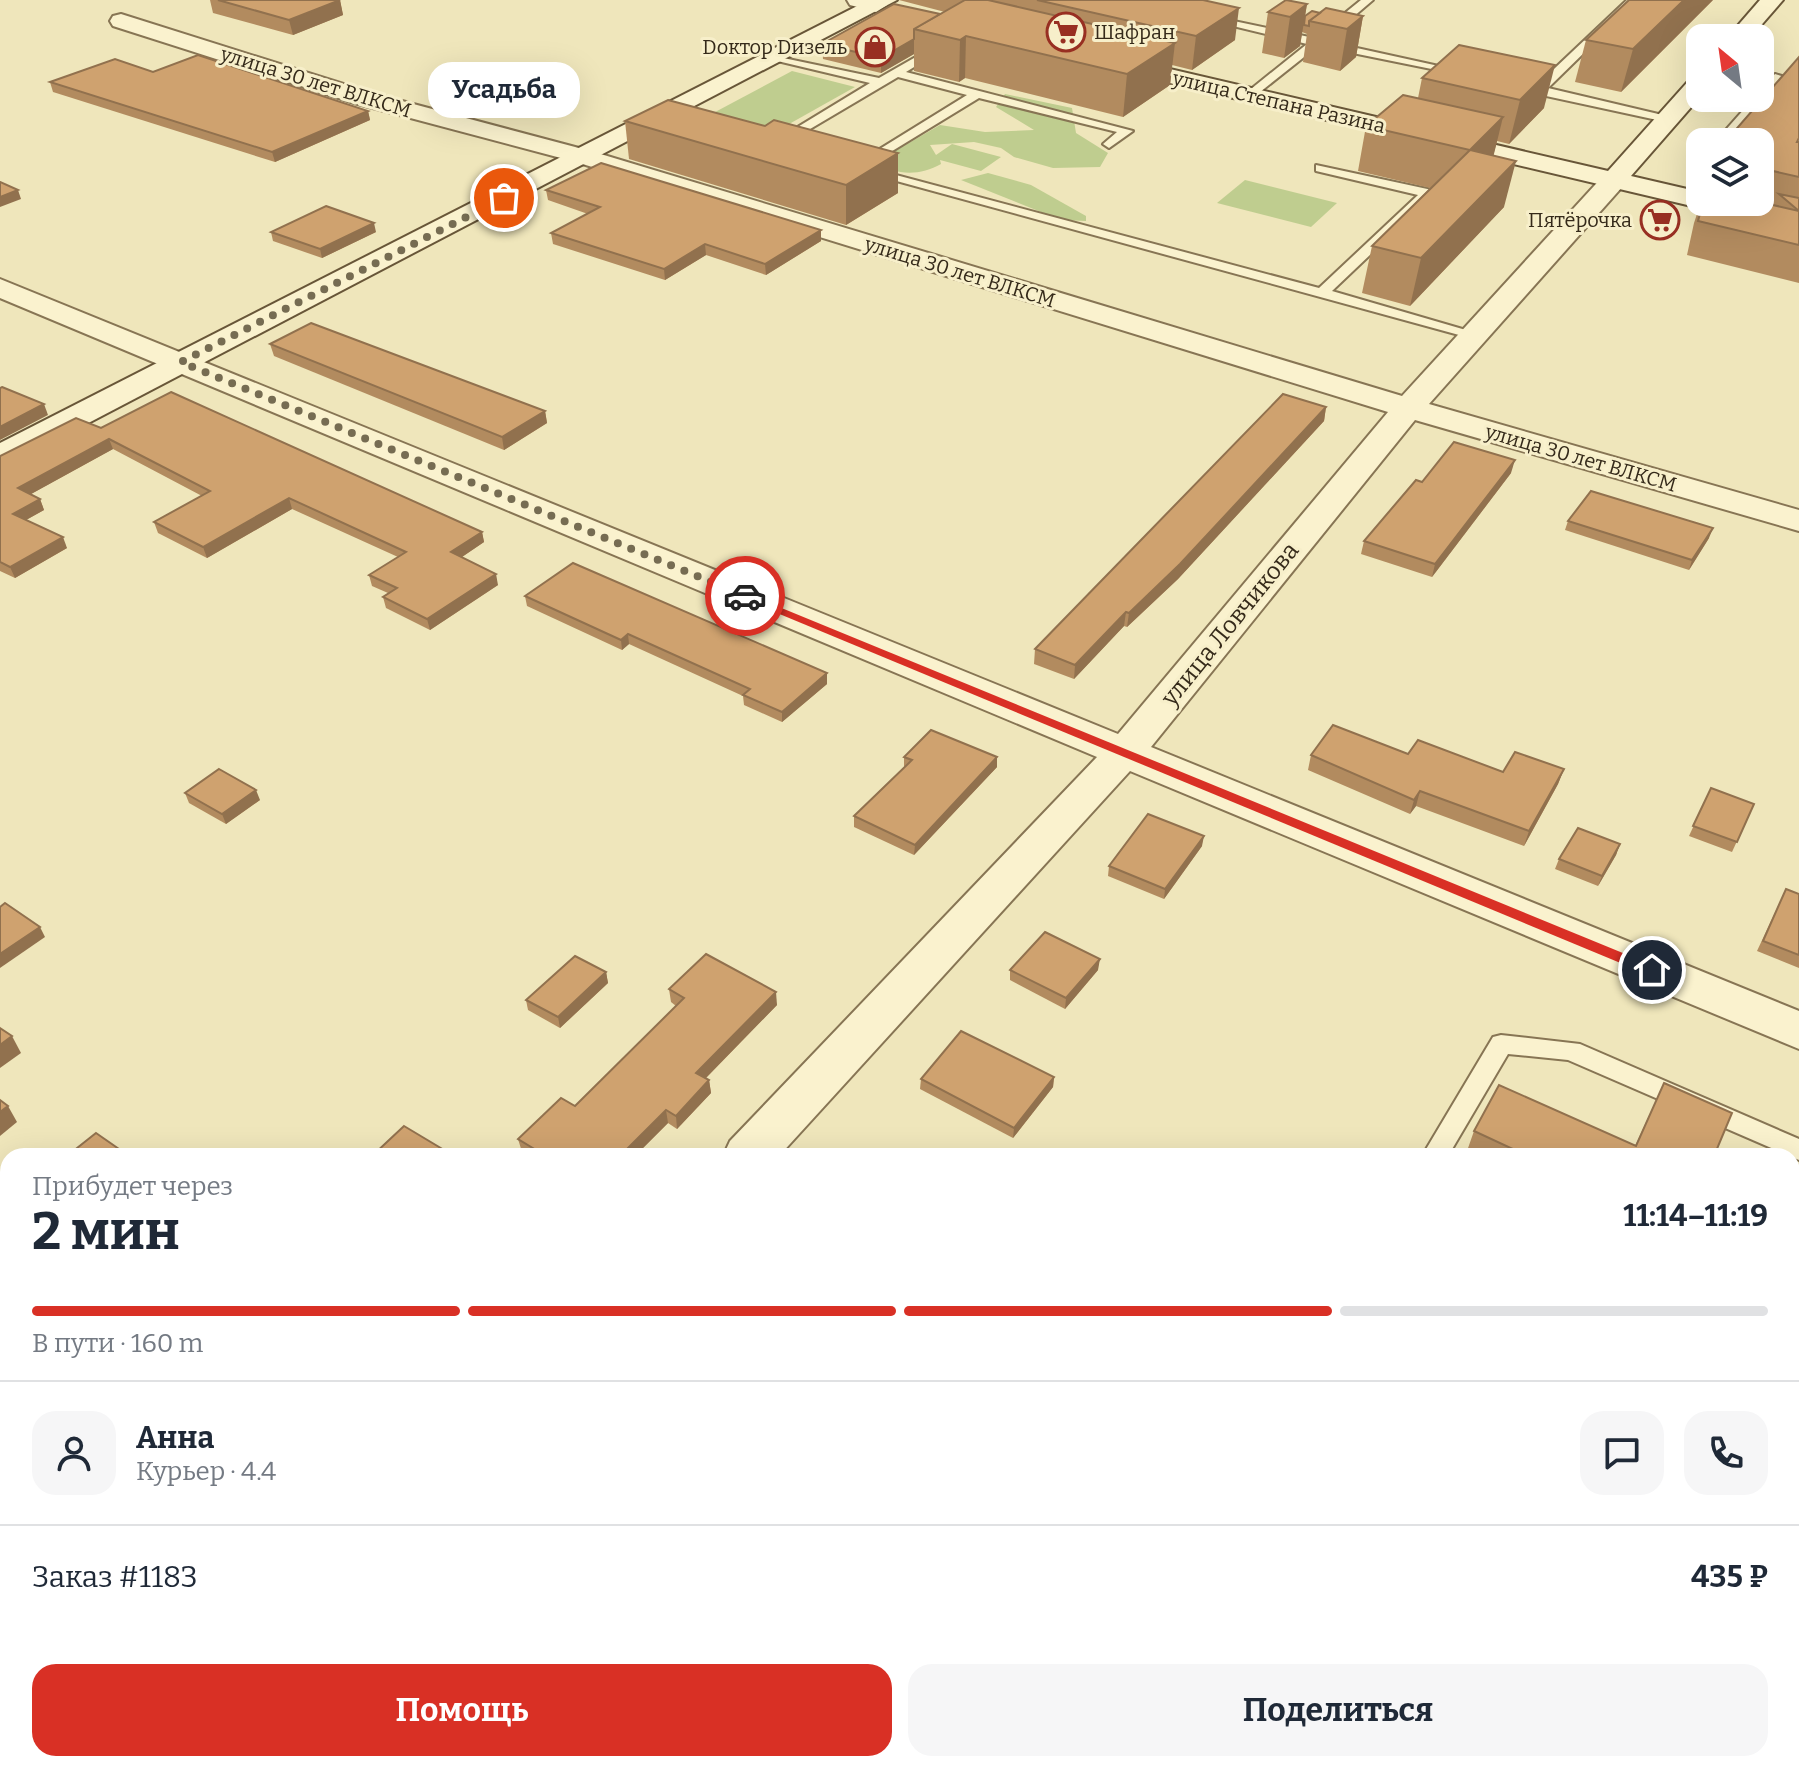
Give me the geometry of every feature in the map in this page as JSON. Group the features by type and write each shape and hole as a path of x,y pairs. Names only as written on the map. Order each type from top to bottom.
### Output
{"street":[{"path":"1751,24 1772,0"},
{"path":"0,456 585,157 653,126 773,57 880,4"},
{"name":"улица 30 лет ВЛКСМ","path":"121,21 363,98 585,157 1408,408 1799,521"},
{"name":"улица Степана Разина","path":"1096,58 1686,197"},
{"name":"улица Ловчикова","path":"755,1148 1124,753 1408,408 1686,98"},
{"path":"0,288 1799,1031"}],"lane":[{"path":"1250,96 1368,0"},
{"path":"1539,90 1633,0"},
{"path":"1196,16 1473,76"},
{"path":"764,150 951,41"},
{"path":"773,57 883,83"},
{"path":"899,74 1127,131 1109,144"},
{"path":"1774,76 1784,78 1774,88"},
{"path":"1518,86 1667,120"},
{"path":"977,94 855,168 1475,335"},
{"path":"1735,128 1751,112"},
{"path":"1321,168 1427,193 1322,293"},
{"path":"1440,1148 1501,1044 1571,1051 1794,1148"}],"green space":[{"path":"792,71 855,87 752,145 687,127"},
{"path":"1005,94 1072,108 1076,133 1108,153 1100,167 1053,168 1014,157 1001,148 974,142 930,145 936,155 952,144 1001,157 981,171 940,160 941,164 933,168 908,173 876,162 940,125 985,132 1034,130 996,107"},
{"path":"988,173 1031,185 1086,216 1086,221 1061,220 961,180"},
{"path":"1245,180 1337,203 1311,227 1217,203"}],"building":[{"path":"218,0 340,0 289,20"},
{"path":"965,0 988,0 1175,43 1127,74 966,36 960,40 914,29"},
{"path":"1037,0 1203,0 1239,8 1196,36"},
{"path":"1286,0 1307,4 1290,17 1268,12"},
{"path":"1629,0 1684,0 1633,49 1586,40"},
{"path":"894,4 940,14 914,29 914,39 881,58 822,44"},
{"path":"1326,8 1363,16 1347,29 1309,21"},
{"path":"1312,11 1320,13 1309,21 1309,26 1304,25 1305,16"},
{"path":"1459,45 1555,65 1520,100 1422,78"},
{"path":"198,55 368,111 272,152 50,82 115,59 153,72"},
{"path":"1799,57 1799,177 1774,171 1774,128 1737,128 1751,112 1774,112 1774,86"},
{"path":"1403,95 1503,117 1470,150 1366,126"},
{"path":"668,100 765,126 774,120 898,153 846,185 625,121"},
{"path":"1470,150 1516,161 1421,258 1372,246"},
{"path":"601,163 821,230 765,264 705,244 664,269 551,233 600,207 546,190"},
{"path":"0,182 18,190 0,197"},
{"path":"1779,194 1799,198 1799,211"},
{"path":"1774,205 1799,211 1799,245 1698,221 1699,216 1774,216"},
{"path":"326,206 374,223 320,249 271,232"},
{"path":"311,323 545,411 502,437 270,344"},
{"path":"2,387 44,404 0,427"},
{"path":"171,392 482,532 451,552 496,574 427,619 383,597 397,588 369,575 406,552 289,498 203,547 154,522 210,491 109,439 18,488 40,499 13,514 63,537 10,567 0,562 0,456 76,418 101,428"},
{"path":"1283,394 1326,407 1180,564 1129,613 1126,612 1075,665 1035,649"},
{"path":"1454,442 1515,460 1435,564 1364,541 1416,480 1422,482"},
{"path":"1591,491 1713,528 1692,560 1568,521"},
{"path":"573,563 827,673 782,712 743,695 750,689 628,634 621,640 525,596"},
{"path":"1333,725 1408,754 1418,740 1503,772 1515,752 1564,769 1529,831 1420,791 1414,800 1311,755"},
{"path":"931,730 997,757 915,845 854,816 912,760 904,757"},
{"path":"219,769 256,790 222,814 185,793"},
{"path":"1711,788 1754,804 1737,842 1693,826"},
{"path":"1148,814 1204,836 1165,889 1109,866"},
{"path":"1578,828 1620,844 1602,876 1559,859"},
{"path":"1786,889 1799,894 1799,955 1763,941"},
{"path":"5,903 40,927 0,954 0,907"},
{"path":"1045,932 1100,959 1066,998 1010,970"},
{"path":"706,954 776,992 696,1073 709,1080 676,1116 666,1110 628,1148 533,1148 518,1139 561,1098 575,1106 684,998 669,989"},
{"path":"575,956 606,972 558,1017 526,1000"},
{"path":"0,1028 12,1036 0,1045"},
{"path":"961,1031 1054,1077 1014,1128 921,1079"},
{"path":"1664,1083 1732,1113 1717,1148 1511,1148 1474,1131 1499,1085 1636,1146"},
{"path":"0,1100 8,1106 0,1112"},
{"path":"404,1126 441,1148 381,1148"},
{"path":"96,1133 118,1148 77,1148"}],"way so far":[{"path":"504,198 181,362 745,596"}],"place":[{"name":"Шафран","path":"1066,32"},
{"name":"Dоктор Dизель","path":"875,47"},
{"name":"Усадьба","path":"504,198"},
{"name":"Пятёрочка","path":"1660,220"}],"route":[{"path":"745,596 1652,970"}]}
